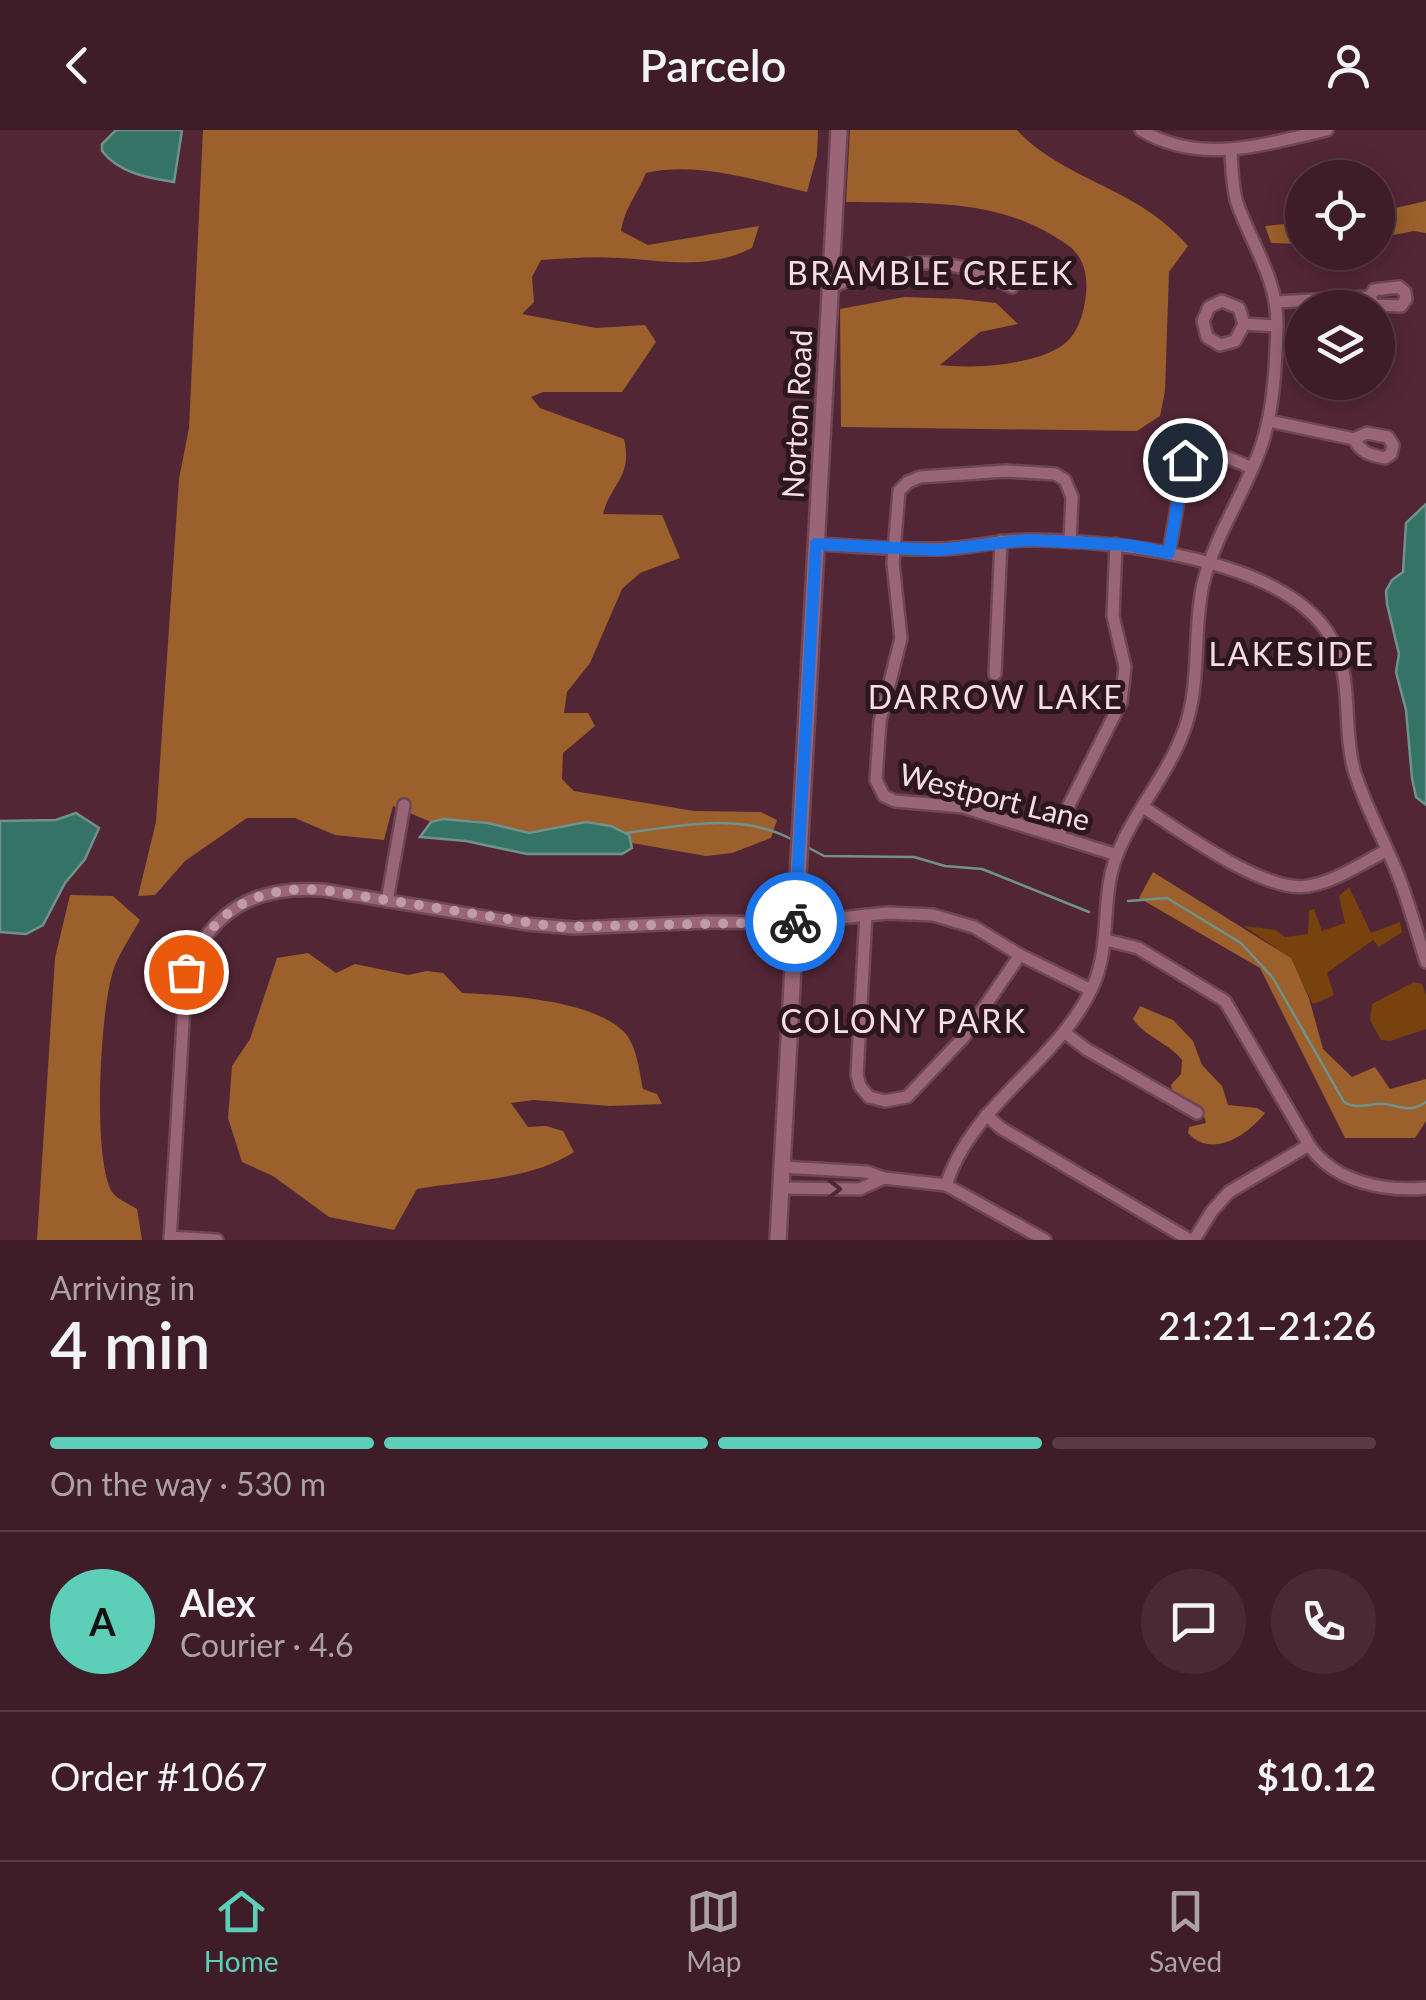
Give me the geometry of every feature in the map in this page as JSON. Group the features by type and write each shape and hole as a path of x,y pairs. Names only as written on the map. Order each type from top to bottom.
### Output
{"street":[{"name":"Norton Road","path":"778,1240 839,130"},
{"path":"1141,130 1185,148 1231,150 1328,130"},
{"path":"946,1185 963,1144 1064,1032 1091,990 1106,940 1109,887 1116,855 1174,753 1189,714 1199,608 1208,565 1269,422 1277,326 1276,302 1263,258 1238,203 1231,150"},
{"path":"831,287 896,264 924,261 969,268 1012,287"},
{"path":"1276,302 1285,302"},
{"path":"1244,324 1277,326"},
{"path":"1269,422 1354,440"},
{"path":"1169,553 1185,460 1200,452 1214,453 1252,468"},
{"path":"893,548 896,498 903,486 920,477 1006,471 1056,474 1065,480 1071,490 1070,542"},
{"path":"816,544 893,548 960,548 1001,542 1116,544 1169,553 1245,576 1284,595 1325,628 1340,657 1352,764 1364,804 1397,872 1426,962"},
{"path":"996,674 1001,542"},
{"path":"1059,836 1068,807 1120,702 1125,667 1113,616 1116,544"},
{"name":"Westport Lane","path":"893,548 902,638 883,700 876,774 880,791 895,801 963,807 1116,855"},
{"path":"387,901 404,805"},
{"path":"1143,807 1246,870 1284,886 1309,886 1342,874 1386,850"},
{"path":"217,1240 170,1239 182,1000 186,972 197,947 217,922 261,895 307,889 558,927 795,923 866,914 954,919 1091,990"},
{"path":"866,914 858,1075 862,1091 874,1099 900,1100 911,1094 963,1038 1020,956"},
{"path":"1106,940 1138,948 1231,1007 1309,1144 1325,1164 1356,1180 1426,1188"},
{"path":"1064,1032 1196,1113"},
{"path":"986,1115 1001,1128 1192,1240 1230,1192 1309,1144"},
{"path":"782,1167 866,1172 884,1178 946,1185 1045,1240"},
{"path":"781,1188 860,1189 884,1178"}],"shaded area":[{"path":"116,130 182,130 174,182 135,173 109,158 102,151 102,144"},
{"path":"203,130 818,130 817,155 807,192 707,171 646,173 621,231 648,245 759,226 752,248 703,262 600,257 541,260 532,277 534,302 522,314 596,328 645,325 656,342 622,392 543,392 531,397 540,408 624,439 626,462 603,514 662,515 680,558 640,573 622,589 590,663 567,692 564,713 588,713 595,726 563,753 562,779 574,791 694,811 761,812 777,820 771,838 732,853 706,856 632,843 629,835 599,823 529,833 473,820 431,822 393,806 384,840 335,835 295,818 247,818 185,861 155,895 138,896 156,822 179,479 189,428"},
{"path":"850,130 1017,130 1057,161 1147,210 1168,226 1188,246 1169,272 1165,391 1160,416 1137,431 841,427 840,309 904,297 996,303 1018,324 980,332 940,365 984,366 1034,358 1060,347 1079,324 1086,288 1084,268 1069,246 1016,218 962,206 846,202"},
{"path":"1426,201 1426,233 1395,235 1395,208"},
{"path":"1285,224 1285,243 1271,243 1265,226"},
{"path":"1426,504 1426,805 1416,797 1412,778 1406,710 1396,672 1399,654 1386,591 1403,572 1406,523"},
{"path":"76,813 99,828 85,859 65,883 43,925 26,934 0,932 0,821 56,820"},
{"path":"443,819 488,823 529,833 586,822 611,826 629,835 632,848 622,854 527,854 466,841 420,837 431,822"},
{"path":"1153,872 1291,958 1309,998 1323,1049 1352,1077 1375,1067 1390,1089 1426,1079 1426,1121 1415,1138 1345,1138 1260,968 1139,898"},
{"path":"1349,887 1371,933 1400,922 1402,932 1379,947 1373,940 1327,973 1334,995 1313,1004 1290,958 1244,926 1276,930 1285,937 1308,934 1309,910 1314,909 1322,931 1345,923 1339,896"},
{"path":"70,895 113,896 140,920 116,962 109,988 100,1116 106,1174 112,1192 137,1209 142,1240 37,1240 55,958"},
{"path":"308,953 336,973 355,964 408,975 443,973 462,993 546,1001 589,1012 627,1036 637,1058 643,1089 657,1094 662,1104 610,1106 534,1100 511,1103 528,1127 546,1126 563,1131 574,1152 518,1174 417,1189 394,1230 329,1217 273,1176 242,1162 228,1118 232,1066 250,1039 277,958"},
{"path":"1414,982 1422,984 1426,995 1426,1029 1390,1041 1381,1040 1370,1020 1372,1004"},
{"path":"1140,1006 1173,1020 1193,1041 1202,1065 1222,1086 1228,1105 1257,1108 1265,1113 1257,1122 1239,1136 1218,1144 1197,1141 1188,1133 1189,1127 1206,1123 1201,1106 1173,1093 1171,1085 1181,1074 1182,1060 1133,1019"}],"waterway":[{"path":"626,833 731,823 791,839"},
{"path":"809,848 824,856 914,857 945,866 982,869 1089,912"},
{"path":"1128,901 1167,898 1241,943 1273,978 1344,1102 1354,1106 1411,1108 1426,1102"}],"way so far":[{"path":"186,972 197,947 217,922 261,895 288,890 323,890 558,927 795,922"}],"district":[{"name":"BRAMBLE CREEK","path":"931,272"},
{"name":"LAKESIDE","path":"1292,653"},
{"name":"DARROW LAKE","path":"996,696"},
{"name":"COLONY PARK","path":"904,1020"}],"route":[{"path":"795,922 816,544 939,550 1027,540 1128,545 1169,553 1185,460"}]}
